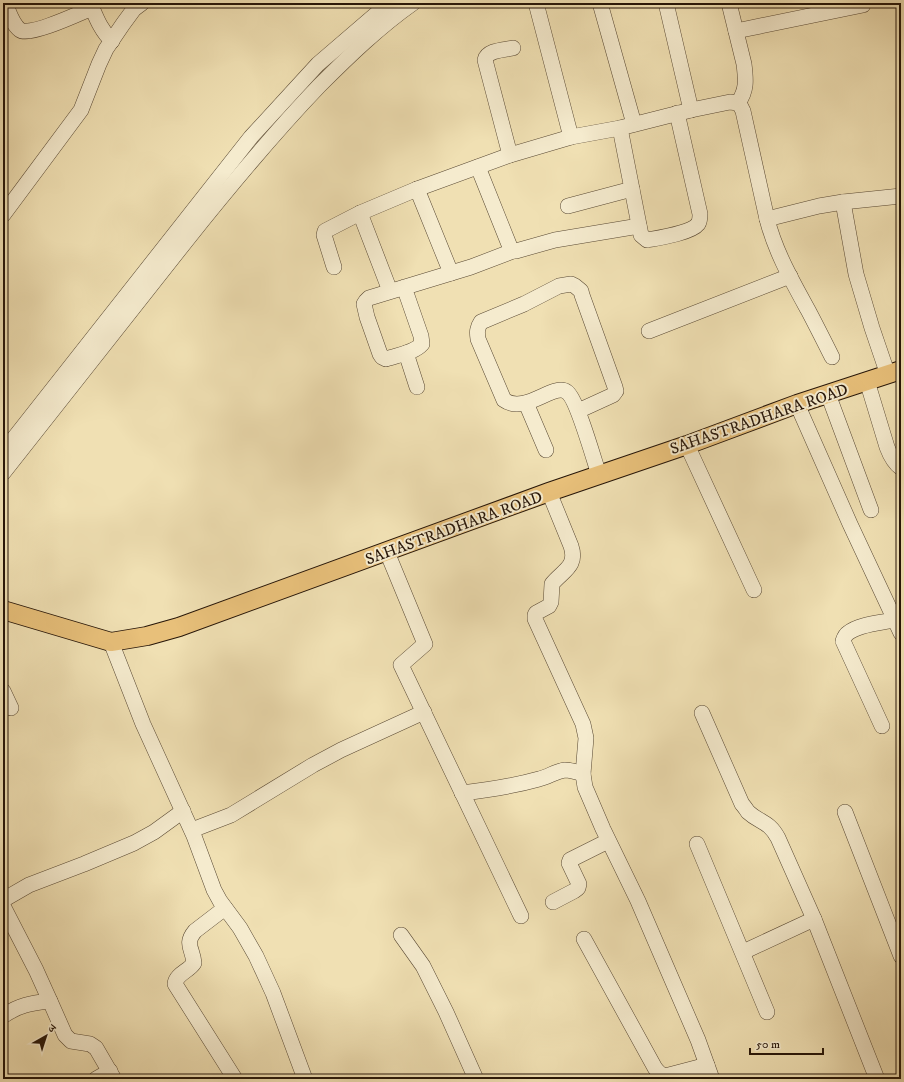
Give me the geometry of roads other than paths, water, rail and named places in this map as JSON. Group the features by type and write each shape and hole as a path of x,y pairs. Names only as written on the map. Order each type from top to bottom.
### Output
{"main road":[{"name":"SAHASTRADHARA ROAD","path":"3,610 111,642 147,636 179,627 549,492 687,445 797,404 894,372"}],"street":[{"path":"5,3 14,23 24,32 33,31 50,25 91,6 102,30 112,41"},
{"path":"3,215 81,110 99,64 112,41 131,14 142,3"},
{"path":"3,452 251,137 314,68 389,3"},
{"path":"3,473 212,209 288,118 358,48 413,3"},
{"path":"536,3 571,137"},
{"path":"600,3 627,126 632,189 639,226 641,235 647,240 671,235 693,228 698,224 700,214 666,3"},
{"path":"729,3 744,64 745,74 743,96 738,103"},
{"path":"736,31 863,4"},
{"path":"510,155 485,60 489,53 513,48"},
{"path":"314,68 326,79"},
{"path":"334,267 324,235 326,230 417,189 510,155 571,137 627,126 730,102 738,103 743,111 770,231 790,276 832,357"},
{"path":"251,137 262,148"},
{"path":"478,167 510,247 513,251"},
{"path":"417,189 451,273"},
{"path":"568,206 632,189"},
{"path":"767,219 799,210 843,202 901,196"},
{"path":"843,202 856,274 872,328 894,372"},
{"path":"360,214 397,290 422,340 422,344 418,348 386,359 380,354 367,317 364,304 369,298 397,290 471,267 513,251 555,240 639,226"},
{"path":"649,331 790,276"},
{"path":"578,411 613,395 616,391 616,387 581,291 571,284 559,286 524,304 481,322 477,332 478,339 504,400 508,403 514,404 526,403 559,390 568,392 578,411 599,475"},
{"path":"406,353 417,387"},
{"path":"867,381 887,447 898,466 901,468"},
{"path":"828,394 872,510"},
{"path":"526,403 546,450"},
{"path":"797,404 850,524 901,633"},
{"path":"687,445 754,590"},
{"path":"549,492 572,550 572,559 571,564 552,584 551,602 549,606 538,612 535,617 583,724 586,738 583,774 585,787 608,841 638,901 698,1040 710,1072 661,1077 584,938"},
{"path":"387,552 425,644 401,665 521,916"},
{"path":"882,726 844,641 848,632 861,627 894,620"},
{"path":"111,642 143,724 192,830 217,897 240,928 260,963 306,1079"},
{"path":"3,691 11,708"},
{"path":"192,830 231,814 341,750 424,712"},
{"path":"702,714 739,798 748,812 770,826 775,832 814,920 877,1079"},
{"path":"462,793 520,783 564,770 570,770 583,774"},
{"path":"3,900 29,885 134,843 154,832 183,811"},
{"path":"845,812 901,956"},
{"path":"553,902 578,888 579,884 569,863 570,860 608,841"},
{"path":"697,844 767,1012"},
{"path":"3,906 50,1001 65,1035 68,1039 75,1042 94,1046 98,1050 112,1075 96,1079"},
{"path":"225,908 192,935 189,941 194,963 178,977 175,984 235,1079"},
{"path":"743,952 814,920"},
{"path":"401,935 423,966 446,1012 476,1079"},
{"path":"3,1016 13,1010 32,1003 50,1001"}]}
